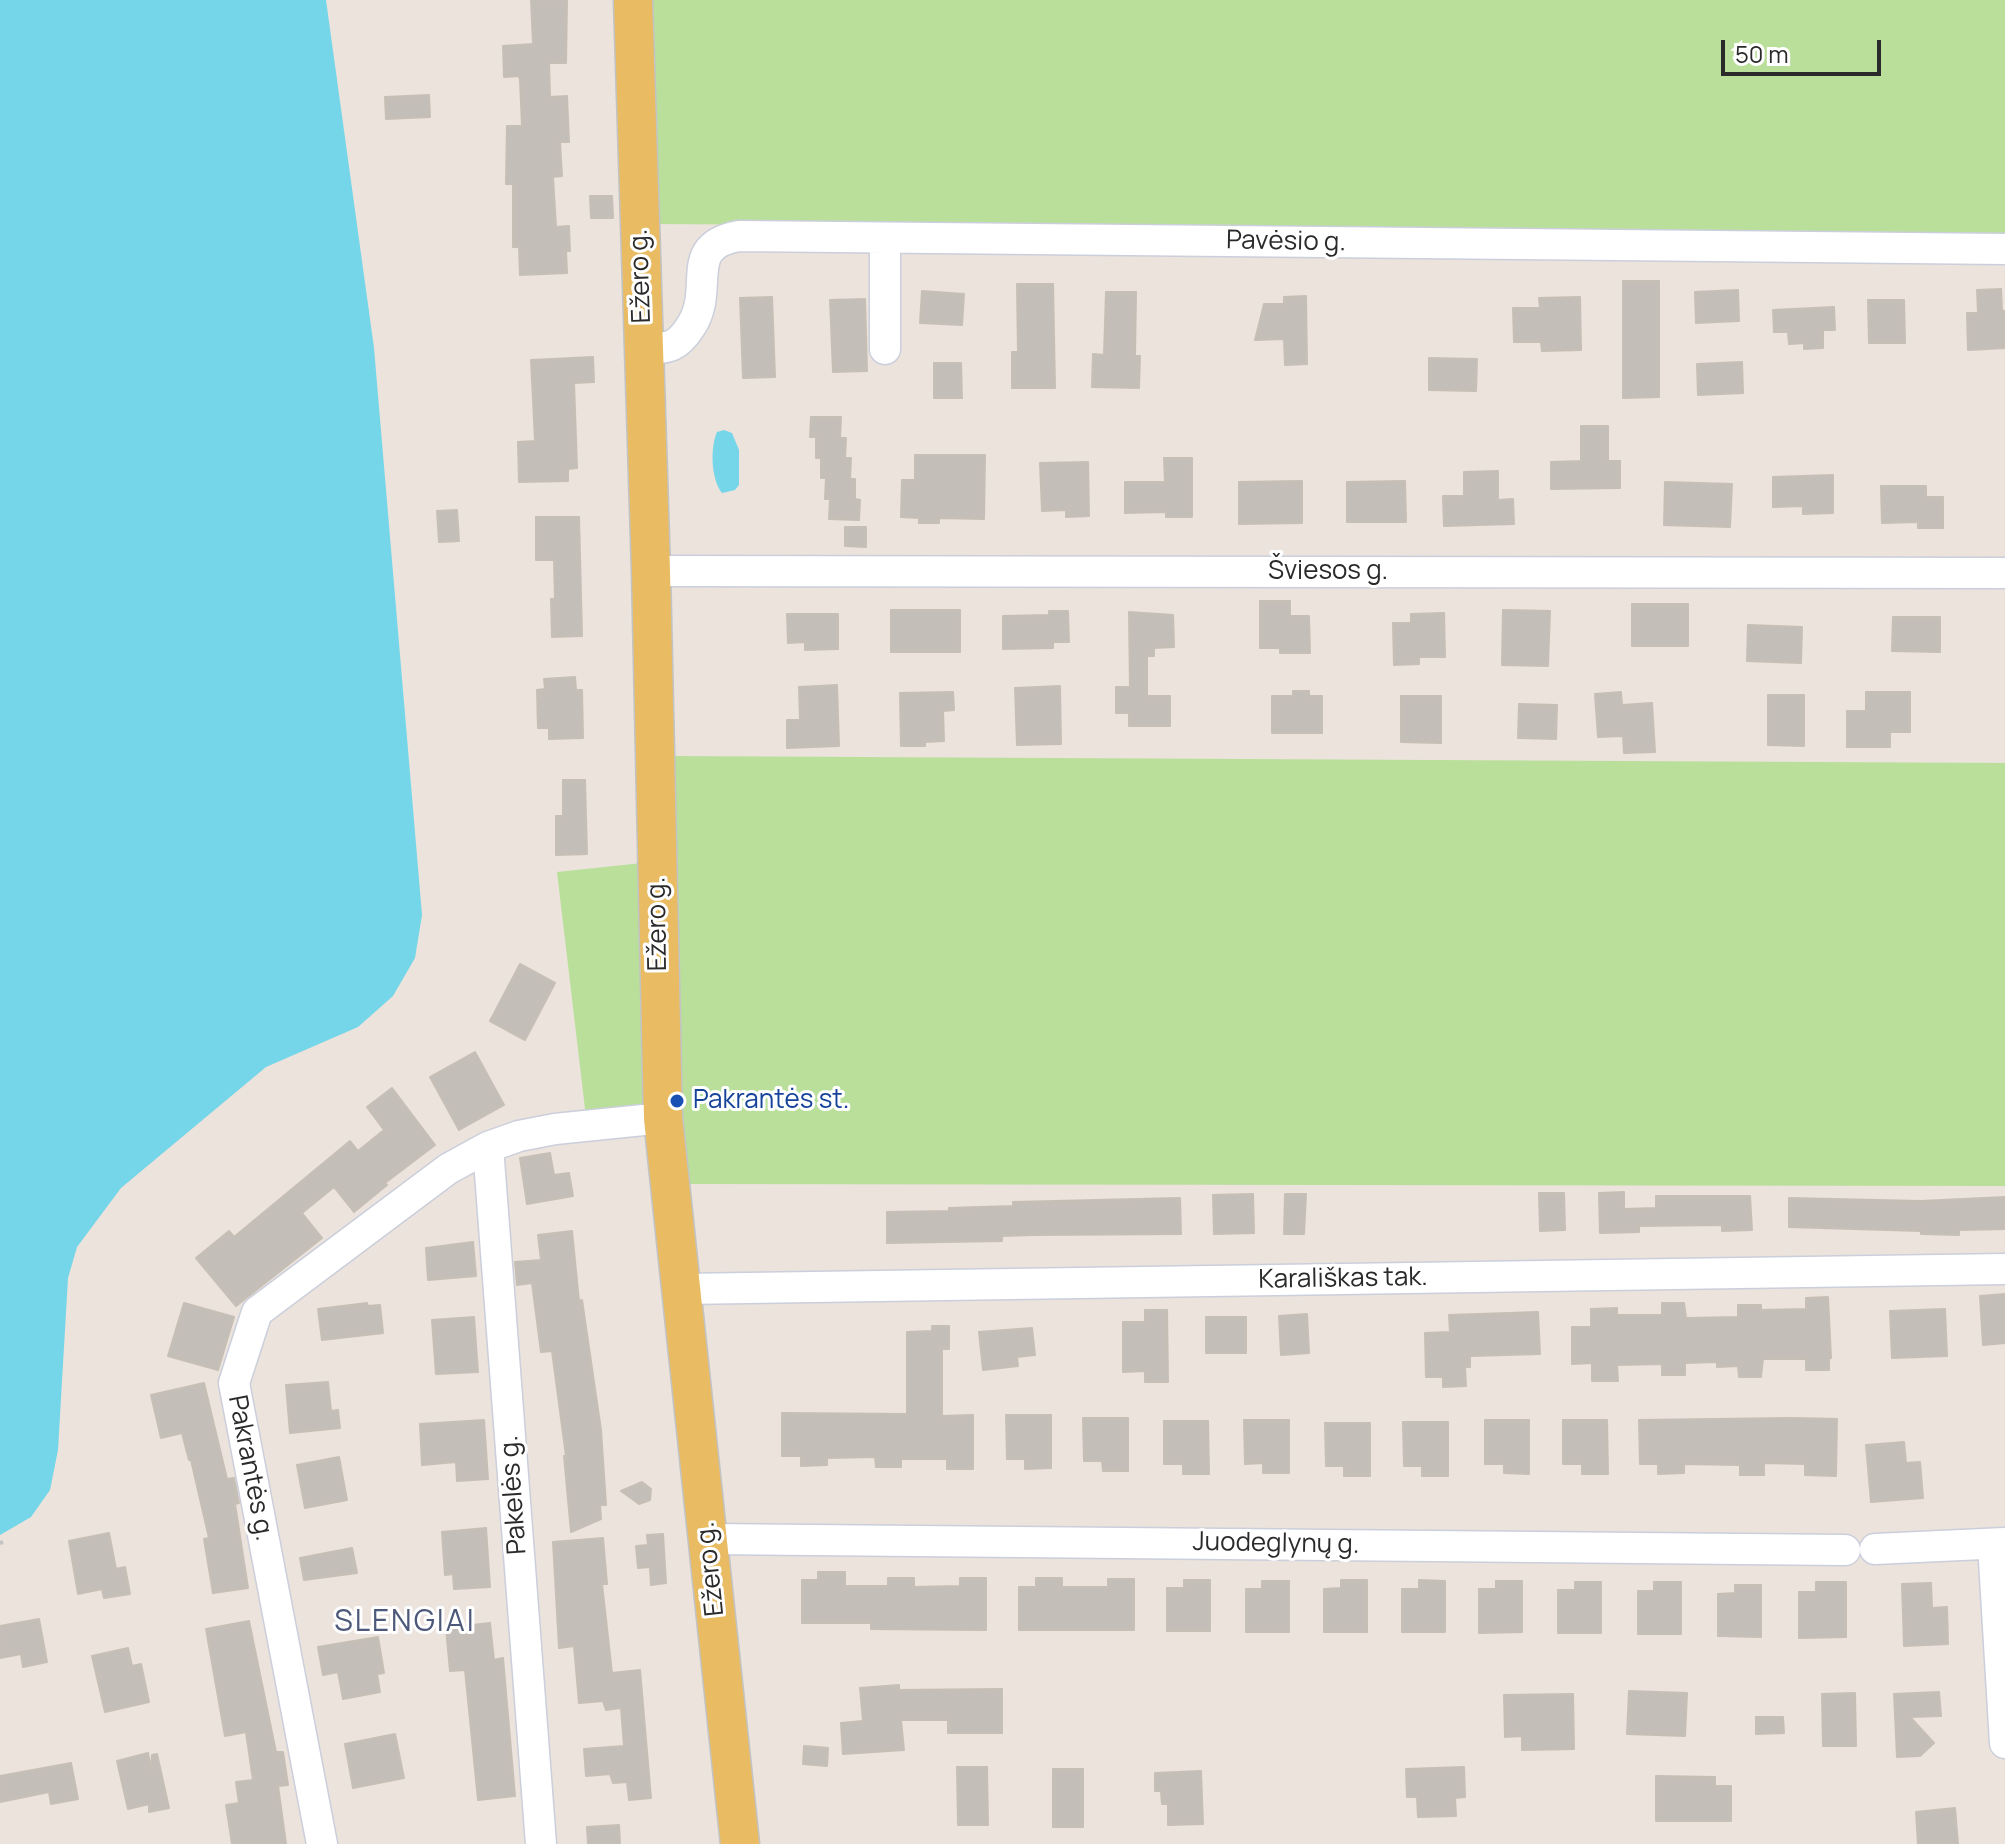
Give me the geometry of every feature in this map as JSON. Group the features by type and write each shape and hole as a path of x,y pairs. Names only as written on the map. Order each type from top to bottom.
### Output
{"main road":[{"name":"Ežero g.","path":"633,0 651,571 663,1118 740,1844"}],"street":[{"name":"Pavėsio g.","path":"644,349 670,347 683,339 700,313 704,258 723,240 739,236 2005,249"},
{"path":"885,238 885,349"},
{"name":"Šviesos g.","path":"651,571 2005,573"},
{"name":"Pakrantės g.","path":"322,1844 234,1383 257,1312 448,1169 488,1147 519,1136 555,1129 663,1118"},
{"name":"Pakelės g.","path":"488,1147 541,1844"},
{"name":"Karališkas tak.","path":"681,1289 2005,1269"},
{"name":"Juodeglynų g.","path":"708,1539 1845,1550"},
{"path":"1875,1549 1999,1544 2005,1743"}],"green space":[{"path":"650,0 2005,0 2005,233 655,224"},
{"path":"670,756 2005,763 2005,1186 688,1184 675,1015"},
{"path":"642,863 645,1108 586,1117 557,872"}],"water":[{"path":"0,0 326,0 374,348 422,915 415,958 393,996 358,1027 266,1067 121,1188 77,1247 68,1278 58,1450 50,1490 31,1517 0,1535"},
{"path":"724,430 732,433 739,450 739,485 735,490 722,493 714,472 713,455 717,432"}],"building":[{"path":"531,0 567,0 566,63 549,63 550,97 567,96 569,142 560,142 562,176 553,177 556,227 569,226 567,273 520,275 519,247 513,247 513,184 506,184 507,126 522,126 520,80 519,76 504,77 503,46 533,44"},
{"path":"429,95 430,117 386,119 385,97"},
{"path":"590,196 612,196 613,218 591,218"},
{"path":"1623,281 1659,281 1659,397 1623,398"},
{"path":"1017,284 1053,284 1055,388 1012,388 1012,352 1018,352"},
{"path":"2001,289 2002,311 2005,311 2005,348 1968,350 1967,313 1978,313 1977,290"},
{"path":"1738,290 1739,321 1696,323 1695,292"},
{"path":"922,291 964,294 962,325 920,323"},
{"path":"1106,292 1136,292 1135,356 1140,356 1139,388 1092,387 1093,354 1104,355"},
{"path":"1306,296 1307,364 1285,365 1284,339 1255,340 1264,304 1284,304 1284,297"},
{"path":"772,297 775,377 743,378 740,298"},
{"path":"1580,297 1581,350 1542,351 1541,342 1514,342 1513,308 1540,308 1539,298"},
{"path":"865,299 867,371 833,372 830,300"},
{"path":"1868,300 1904,300 1905,343 1869,343"},
{"path":"1834,307 1835,330 1823,330 1823,348 1804,349 1804,343 1789,344 1788,332 1774,332 1773,310"},
{"path":"593,357 594,382 574,383 577,468 568,469 568,481 519,482 518,442 535,441 531,360"},
{"path":"1429,358 1477,359 1476,391 1429,390"},
{"path":"1742,362 1743,393 1698,395 1697,364"},
{"path":"934,363 961,363 962,398 934,398"},
{"path":"811,417 841,417 840,438 846,438 845,458 851,458 850,479 855,479 855,499 860,500 859,520 829,519 830,499 825,499 826,478 821,478 821,458 816,458 816,437 810,437"},
{"path":"1581,426 1608,426 1608,461 1620,461 1620,488 1551,489 1551,462 1581,461"},
{"path":"915,455 985,455 984,519 939,518 939,523 919,523 919,518 901,517 902,480 915,480"},
{"path":"1164,458 1192,458 1192,517 1166,517 1166,512 1125,513 1125,482 1165,482"},
{"path":"1088,462 1089,516 1066,517 1066,510 1042,511 1040,463"},
{"path":"1498,471 1498,500 1513,499 1514,524 1444,526 1443,496 1464,496 1464,472"},
{"path":"1833,475 1833,513 1803,514 1803,506 1773,507 1773,477"},
{"path":"1302,481 1302,523 1239,524 1239,482"},
{"path":"1405,481 1406,522 1347,522 1347,482"},
{"path":"1665,482 1732,484 1730,527 1664,525"},
{"path":"1881,486 1926,486 1926,497 1943,497 1943,528 1918,528 1918,522 1882,523"},
{"path":"457,510 459,541 439,542 437,511"},
{"path":"536,517 579,517 582,636 552,637 554,560 536,560"},
{"path":"845,527 866,527 866,547 845,546"},
{"path":"1260,601 1290,601 1290,616 1309,616 1310,653 1280,653 1280,648 1260,648"},
{"path":"1632,604 1688,604 1688,646 1632,646"},
{"path":"891,610 960,610 960,652 891,652"},
{"path":"1503,610 1550,611 1548,666 1502,665"},
{"path":"1049,611 1068,611 1069,642 1053,642 1053,648 1003,649 1003,616 1049,615"},
{"path":"1129,612 1173,615 1174,647 1154,648 1154,656 1147,656 1147,696 1170,696 1170,726 1129,726 1129,713 1116,713 1116,687 1130,687"},
{"path":"1444,613 1445,657 1419,657 1419,664 1394,665 1393,623 1411,623 1411,614"},
{"path":"787,614 838,614 838,649 805,650 805,642 788,643"},
{"path":"1893,617 1940,617 1940,652 1892,651"},
{"path":"1748,625 1802,627 1801,663 1747,661"},
{"path":"575,677 576,690 582,690 583,738 549,739 549,728 538,728 537,690 545,689 544,679"},
{"path":"837,685 839,746 787,748 787,720 800,720 799,687"},
{"path":"1060,686 1061,744 1017,745 1015,688"},
{"path":"1293,691 1309,691 1309,696 1322,696 1322,733 1272,733 1272,696 1293,696"},
{"path":"953,692 954,710 943,711 944,741 925,742 925,746 901,746 900,693"},
{"path":"1621,692 1622,705 1652,703 1655,752 1624,753 1623,736 1598,737 1595,694"},
{"path":"1866,692 1910,692 1910,732 1890,732 1890,747 1847,747 1847,711 1866,711"},
{"path":"1768,695 1804,695 1804,746 1768,745"},
{"path":"1401,696 1441,696 1441,743 1401,742"},
{"path":"1519,704 1557,705 1556,739 1518,738"},
{"path":"563,780 585,780 587,854 556,855 556,816 563,816"},
{"path":"520,964 555,983 525,1040 490,1021"},
{"path":"475,1052 504,1105 459,1130 430,1077"},
{"path":"392,1088 435,1145 385,1183 387,1185 354,1212 334,1187 302,1213 322,1238 236,1306 196,1258 229,1231 234,1237 350,1141 358,1151 384,1130 367,1107"},
{"path":"550,1153 554,1175 569,1173 573,1196 527,1204 520,1158"},
{"path":"1624,1192 1624,1209 1656,1208 1656,1196 1750,1196 1752,1230 1722,1231 1722,1225 1639,1226 1639,1232 1600,1233 1599,1193"},
{"path":"1539,1193 1564,1193 1565,1230 1540,1231"},
{"path":"1253,1194 1254,1233 1214,1234 1213,1195"},
{"path":"1285,1194 1306,1194 1304,1234 1284,1234"},
{"path":"2005,1197 2005,1229 1959,1230 1959,1235 1789,1227 1789,1198 1921,1201"},
{"path":"1180,1198 1181,1234 1034,1235 1002,1236 1002,1241 887,1243 887,1212 1013,1206 1013,1202"},
{"path":"572,1231 579,1301 582,1300 601,1430 606,1505 600,1505 601,1519 571,1532 566,1456 552,1351 541,1352 532,1283 517,1285 515,1262 541,1260 538,1235"},
{"path":"473,1242 476,1276 428,1280 426,1248"},
{"path":"2005,1294 2005,1343 1983,1345 1980,1296"},
{"path":"1828,1297 1829,1370 1806,1370 1806,1359 1763,1359 1761,1377 1739,1377 1738,1366 1717,1367 1717,1362 1685,1363 1685,1375 1662,1375 1662,1364 1617,1365 1618,1381 1592,1381 1592,1363 1572,1364 1572,1327 1591,1327 1591,1309 1617,1308 1617,1315 1662,1315 1662,1303 1684,1303 1686,1318 1738,1317 1738,1305 1761,1305 1761,1310 1806,1309 1806,1298"},
{"path":"184,1303 234,1317 218,1370 168,1356"},
{"path":"367,1303 368,1306 380,1305 383,1333 322,1340 318,1309"},
{"path":"1945,1309 1947,1356 1892,1358 1890,1311"},
{"path":"1145,1310 1167,1310 1168,1382 1145,1382 1145,1371 1123,1372 1123,1322 1145,1322"},
{"path":"1538,1312 1540,1354 1470,1356 1470,1367 1465,1367 1466,1386 1443,1387 1443,1377 1426,1377 1425,1333 1450,1332 1449,1315"},
{"path":"1307,1314 1309,1353 1281,1355 1279,1316"},
{"path":"474,1317 478,1372 436,1374 432,1320"},
{"path":"1206,1317 1246,1317 1246,1353 1206,1353"},
{"path":"932,1326 949,1326 949,1349 942,1349 942,1416 973,1415 973,1469 947,1469 947,1459 901,1459 901,1467 876,1467 875,1457 827,1458 827,1465 801,1466 801,1456 782,1456 782,1413 907,1414 907,1332 932,1331"},
{"path":"1032,1328 1035,1355 1017,1357 1018,1366 983,1370 979,1332"},
{"path":"328,1382 331,1411 338,1410 340,1428 290,1433 286,1385"},
{"path":"204,1383 227,1479 234,1478 248,1588 213,1593 204,1539 209,1538 191,1460 182,1433 161,1438 151,1395"},
{"path":"1006,1415 1051,1415 1051,1468 1025,1469 1025,1459 1007,1459"},
{"path":"1083,1418 1128,1418 1128,1471 1103,1471 1102,1461 1084,1461"},
{"path":"1837,1419 1836,1476 1805,1475 1805,1464 1764,1463 1764,1475 1740,1475 1740,1465 1684,1464 1684,1473 1658,1474 1658,1464 1640,1464 1639,1420"},
{"path":"484,1420 488,1479 457,1481 456,1462 422,1465 420,1424"},
{"path":"1244,1420 1289,1420 1289,1473 1263,1473 1263,1463 1245,1464"},
{"path":"1485,1420 1529,1420 1529,1474 1504,1473 1504,1464 1485,1464"},
{"path":"1563,1420 1607,1420 1608,1474 1582,1474 1582,1464 1563,1464"},
{"path":"1164,1421 1208,1421 1209,1474 1183,1474 1183,1464 1164,1464"},
{"path":"1403,1422 1448,1422 1448,1476 1422,1476 1422,1466 1404,1466"},
{"path":"1325,1423 1370,1423 1370,1476 1344,1476 1344,1466 1326,1466"},
{"path":"1904,1442 1906,1463 1920,1462 1923,1498 1871,1502 1866,1445"},
{"path":"339,1457 347,1500 305,1508 297,1465"},
{"path":"642,1482 651,1489 650,1500 639,1504 621,1491"},
{"path":"486,1528 490,1587 454,1589 453,1574 445,1575 442,1532"},
{"path":"109,1533 116,1569 125,1567 130,1594 104,1598 102,1589 78,1594 69,1541"},
{"path":"663,1534 666,1583 651,1585 650,1567 638,1568 636,1546 648,1545 647,1535"},
{"path":"603,1538 607,1584 602,1584 612,1673 640,1670 651,1798 629,1800 627,1782 613,1783 610,1774 586,1776 584,1749 624,1746 621,1708 606,1710 603,1701 579,1703 574,1646 559,1648 553,1542"},
{"path":"352,1548 357,1573 304,1580 300,1558"},
{"path":"818,1572 845,1572 845,1586 888,1586 888,1578 914,1578 914,1587 960,1586 960,1578 986,1578 986,1630 871,1629 871,1623 802,1623 802,1580 818,1580"},
{"path":"1036,1578 1062,1578 1062,1587 1108,1587 1108,1579 1134,1579 1134,1630 1019,1630 1019,1587 1036,1587"},
{"path":"1184,1580 1210,1580 1210,1631 1167,1631 1167,1588 1184,1588"},
{"path":"1341,1580 1367,1580 1367,1632 1324,1632 1324,1589 1341,1588"},
{"path":"1419,1580 1445,1581 1445,1632 1402,1632 1402,1589 1419,1589"},
{"path":"1262,1581 1289,1581 1289,1632 1246,1632 1246,1589 1262,1589"},
{"path":"1496,1581 1522,1581 1522,1632 1479,1633 1479,1589 1496,1589"},
{"path":"1575,1582 1601,1582 1601,1633 1558,1633 1558,1590 1575,1590"},
{"path":"1654,1582 1681,1582 1681,1634 1638,1634 1638,1591 1654,1591"},
{"path":"1816,1582 1846,1582 1846,1637 1799,1638 1799,1592 1816,1592"},
{"path":"1931,1583 1932,1608 1947,1607 1948,1644 1904,1646 1902,1584"},
{"path":"1735,1585 1761,1585 1761,1637 1718,1636 1718,1594 1735,1593"},
{"path":"39,1619 47,1662 23,1667 21,1654 0,1658 0,1626"},
{"path":"249,1621 276,1752 283,1752 288,1785 278,1786 286,1844 232,1844 226,1805 239,1803 236,1782 253,1780 246,1732 225,1736 206,1629"},
{"path":"490,1623 494,1660 503,1658 515,1796 478,1800 465,1670 450,1671 446,1628"},
{"path":"378,1637 384,1673 377,1674 380,1692 343,1699 338,1672 323,1675 318,1647"},
{"path":"128,1648 132,1666 141,1664 149,1702 105,1712 92,1656"},
{"path":"899,1685 899,1690 1002,1689 1002,1733 948,1733 948,1720 901,1720 904,1750 843,1754 841,1723 863,1721 860,1688"},
{"path":"1629,1691 1687,1693 1685,1736 1627,1734"},
{"path":"1939,1692 1941,1716 1910,1717 1934,1743 1920,1756 1897,1757 1894,1694"},
{"path":"1855,1693 1856,1746 1823,1746 1822,1694"},
{"path":"1573,1694 1574,1749 1522,1750 1522,1736 1505,1737 1504,1695"},
{"path":"1756,1717 1783,1717 1784,1733 1756,1734"},
{"path":"395,1734 404,1778 353,1788 345,1744"},
{"path":"804,1746 828,1748 827,1766 803,1764"},
{"path":"148,1753 151,1770 152,1755 157,1754 169,1808 149,1812 149,1804 128,1809 117,1761"},
{"path":"71,1763 78,1799 51,1804 49,1792 0,1802 0,1776"},
{"path":"957,1767 987,1767 988,1825 958,1825"},
{"path":"1464,1767 1465,1797 1455,1798 1456,1816 1418,1817 1417,1797 1407,1797 1406,1769"},
{"path":"1053,1769 1083,1769 1083,1827 1053,1827"},
{"path":"1201,1771 1203,1824 1168,1825 1168,1804 1162,1804 1161,1791 1155,1791 1155,1773"},
{"path":"1656,1776 1715,1777 1715,1786 1731,1786 1731,1821 1656,1821"},
{"path":"1955,1808 1958,1844 1918,1844 1916,1812"},
{"path":"619,1825 620,1844 588,1844 587,1827"}],"place":[{"name":"Pakrantės st.","path":"677,1101"}],"district":[{"name":"SLENGIAI","path":"405,1623"}]}
